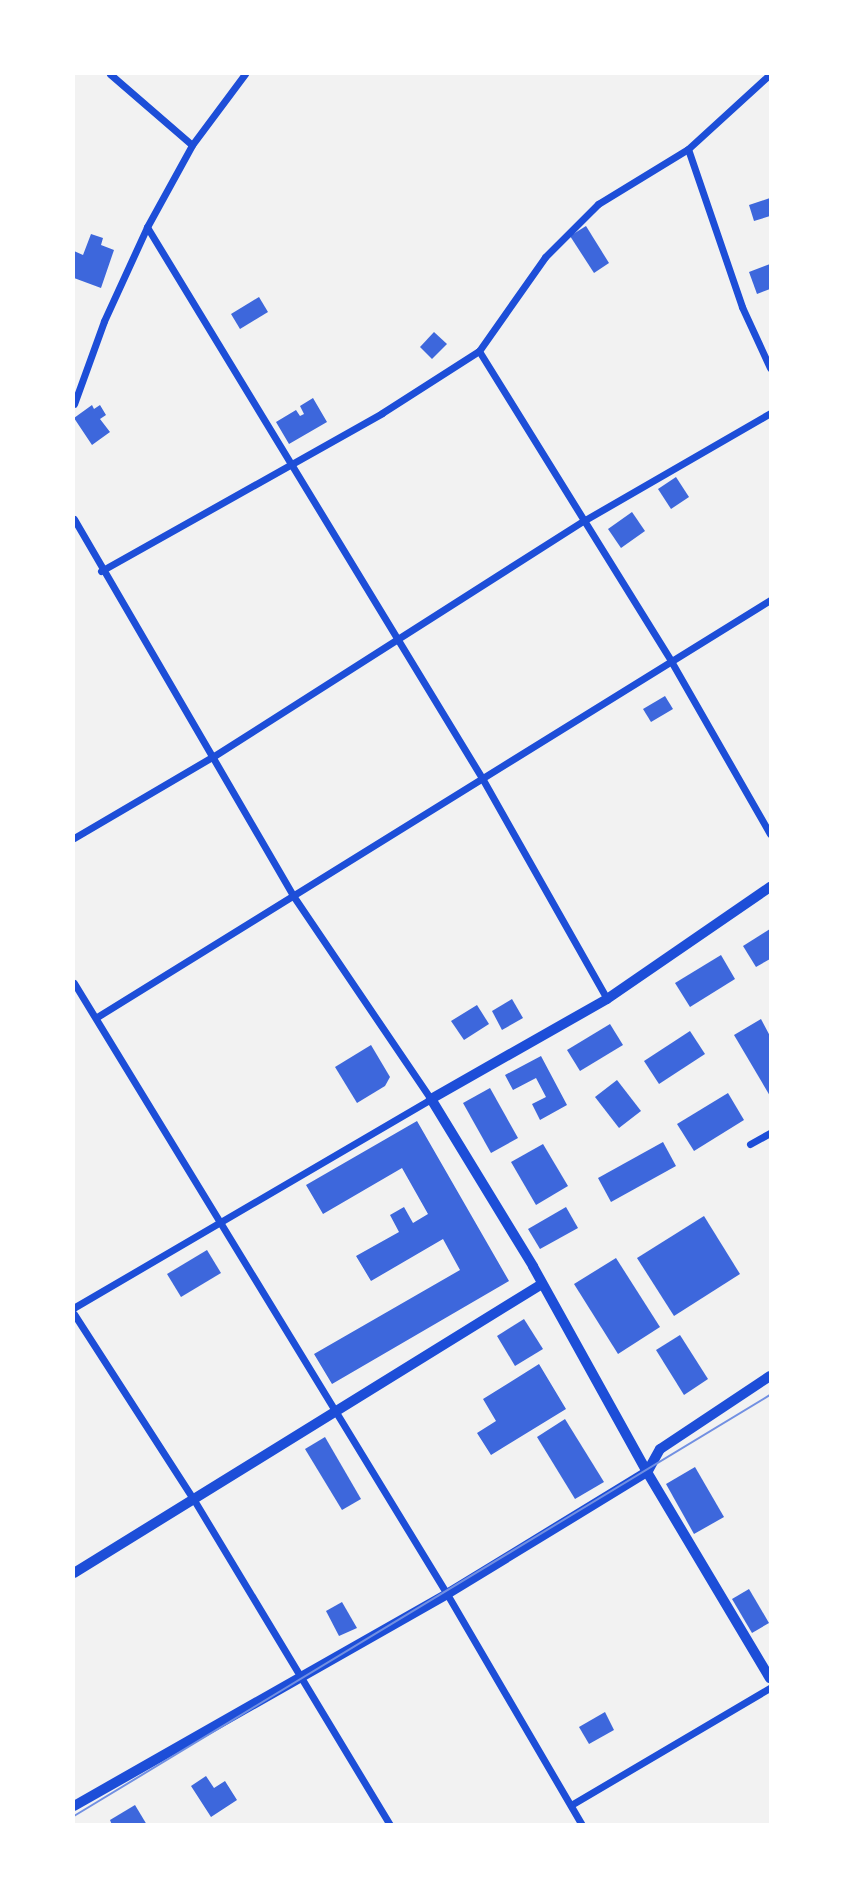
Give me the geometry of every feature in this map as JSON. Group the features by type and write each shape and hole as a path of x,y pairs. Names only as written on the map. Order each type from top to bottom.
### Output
{"main road":[{"path":"74,1806 303,1678 647,1472 542,1284 431,1099 607,999 771,887"},
{"path":"74,1573 194,1500 334,1409 542,1284"}],"street":[{"path":"110,74 192,145"},
{"path":"74,404 104,321 147,227 192,145 245,74"},
{"path":"101,571 290,464 478,351 545,257 598,204 688,149 771,74"},
{"path":"688,149 742,307 771,368"},
{"path":"147,227 482,778 607,999"},
{"path":"478,351 671,661 771,834"},
{"path":"74,838 214,756 396,637 585,520 771,413"},
{"path":"74,519 101,571 214,756 294,897 431,1099 217,1221 74,1308"},
{"path":"97,1017 771,600"},
{"path":"74,983 447,1594 582,1825"},
{"path":"750,1144 771,1133"},
{"path":"74,1314 194,1500 390,1825"},
{"path":"771,1376 660,1449 647,1472 771,1678"},
{"path":"571,1805 771,1688"}],"building":[{"path":"770,198 770,216 754,221 749,205"},
{"path":"586,226 609,263 594,273 570,236"},
{"path":"91,234 103,238 101,245 114,250 101,288 74,278 74,251 83,255"},
{"path":"770,264 770,289 757,294 749,272"},
{"path":"259,297 268,312 240,329 231,314"},
{"path":"434,332 447,344 432,359 420,347"},
{"path":"313,398 327,422 289,444 276,422 296,410 300,416 304,414 300,406"},
{"path":"92,405 94,409 100,405 106,415 100,419 110,432 92,445 74,418"},
{"path":"676,477 689,497 671,509 658,489"},
{"path":"632,512 645,531 621,548 608,529"},
{"path":"665,696 673,709 651,722 643,709"},
{"path":"770,929 770,959 756,967 743,946"},
{"path":"721,955 735,979 690,1007 675,983"},
{"path":"512,999 523,1018 502,1030 492,1011"},
{"path":"477,1005 489,1024 464,1040 451,1021"},
{"path":"761,1019 770,1036 770,1096 734,1035"},
{"path":"610,1024 623,1045 580,1071 567,1050"},
{"path":"690,1031 705,1054 659,1084 644,1061"},
{"path":"371,1045 390,1077 385,1086 357,1103 335,1067"},
{"path":"541,1056 567,1105 540,1120 532,1104 546,1097 536,1078 513,1090 505,1075"},
{"path":"617,1080 641,1111 619,1128 595,1097"},
{"path":"490,1088 518,1138 491,1153 463,1103"},
{"path":"728,1093 744,1120 694,1151 677,1124"},
{"path":"417,1121 509,1281 332,1384 314,1354 460,1270 443,1239 371,1281 356,1256 399,1232 390,1215 404,1207 413,1223 428,1214 402,1168 323,1214 306,1185"},
{"path":"663,1142 676,1166 611,1202 598,1178"},
{"path":"543,1144 568,1186 536,1205 511,1162"},
{"path":"566,1207 578,1228 540,1249 528,1229"},
{"path":"704,1216 740,1274 674,1316 637,1258"},
{"path":"207,1250 221,1273 181,1297 167,1274"},
{"path":"616,1258 660,1327 618,1354 574,1284"},
{"path":"524,1319 543,1349 515,1366 497,1336"},
{"path":"680,1335 708,1379 684,1395 656,1350"},
{"path":"539,1364 566,1409 491,1455 477,1433 496,1421 483,1399"},
{"path":"565,1419 604,1482 575,1499 537,1437"},
{"path":"325,1437 361,1499 342,1510 305,1449"},
{"path":"695,1467 724,1517 694,1534 666,1484"},
{"path":"749,1589 769,1623 752,1633 732,1599"},
{"path":"342,1602 357,1628 339,1636 326,1611"},
{"path":"605,1712 614,1730 589,1744 579,1727"},
{"path":"206,1776 214,1788 225,1781 237,1800 211,1817 191,1786"},
{"path":"135,1805 147,1825 112,1825 110,1820"}],"tram line":[{"path":"74,1816 770,1395"}]}
